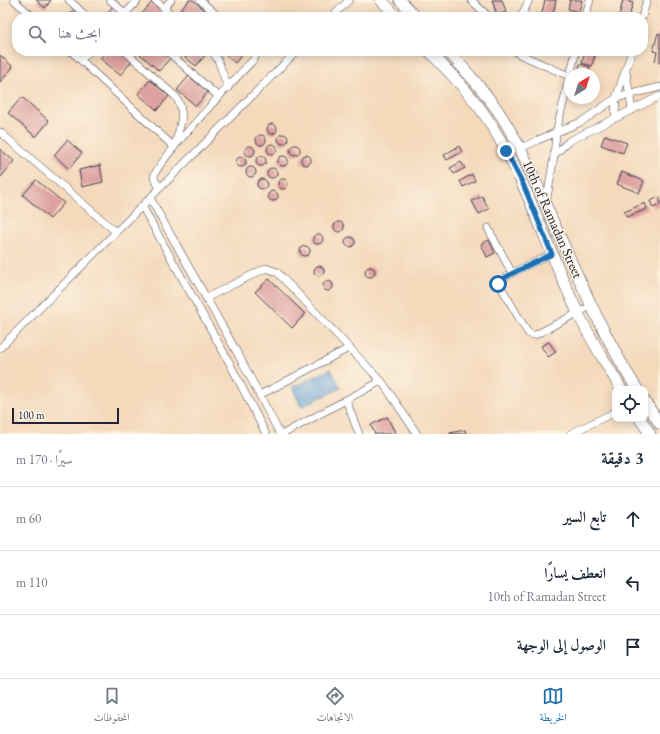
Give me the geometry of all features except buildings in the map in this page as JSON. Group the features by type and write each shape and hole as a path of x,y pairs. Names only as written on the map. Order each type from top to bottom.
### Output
{"main road":[{"path":"381,0 392,12"},
{"path":"400,0 411,12"},
{"name":"10th of Ramadan Street","path":"434,56 456,80 488,119 506,151 523,184 578,314 619,386"},
{"name":"10th of Ramadan Street","path":"453,56 476,82 500,113 521,148 591,306 608,341 635,386"},
{"path":"648,406 660,424"},
{"path":"642,422 650,434"}],"street":[{"path":"14,0 27,12"},
{"path":"69,0 82,12"},
{"path":"110,0 124,12"},
{"path":"129,12 138,0"},
{"path":"155,0 168,12"},
{"path":"164,8 172,0"},
{"path":"200,0 213,12"},
{"path":"337,12 349,0"},
{"path":"471,0 484,12"},
{"path":"523,12 529,0"},
{"path":"586,12 590,0"},
{"path":"643,12 647,0"},
{"path":"77,56 174,147"},
{"path":"81,60 85,56"},
{"path":"131,56 176,97 180,104 182,110 182,120 174,147"},
{"path":"173,56 219,97"},
{"path":"215,56 228,88"},
{"path":"160,187 154,179 156,172 174,147 256,56"},
{"path":"0,348 293,56"},
{"path":"524,56 564,74"},
{"path":"571,68 575,56"},
{"path":"615,117 616,98 630,56"},
{"path":"626,70 632,110"},
{"path":"521,148 581,122 616,98 660,88"},
{"path":"554,156 569,141 660,96"},
{"path":"546,205 554,156 556,132 564,98"},
{"path":"0,132 116,232"},
{"path":"150,198 260,395 280,434"},
{"path":"142,206 229,362 266,434"},
{"path":"488,228 512,274"},
{"path":"552,254 499,281 498,284 530,334 535,335 591,306"},
{"path":"206,298 261,269 269,268 277,272 380,381 417,434"},
{"path":"260,395 349,348"},
{"path":"283,434 380,381"},
{"path":"346,400 359,434"},
{"path":"570,434 612,413"}],"water":[{"path":"331,369 341,388 301,407 292,387"}],"route":[{"path":"498,284 499,281 552,254 523,184 506,151"}]}
